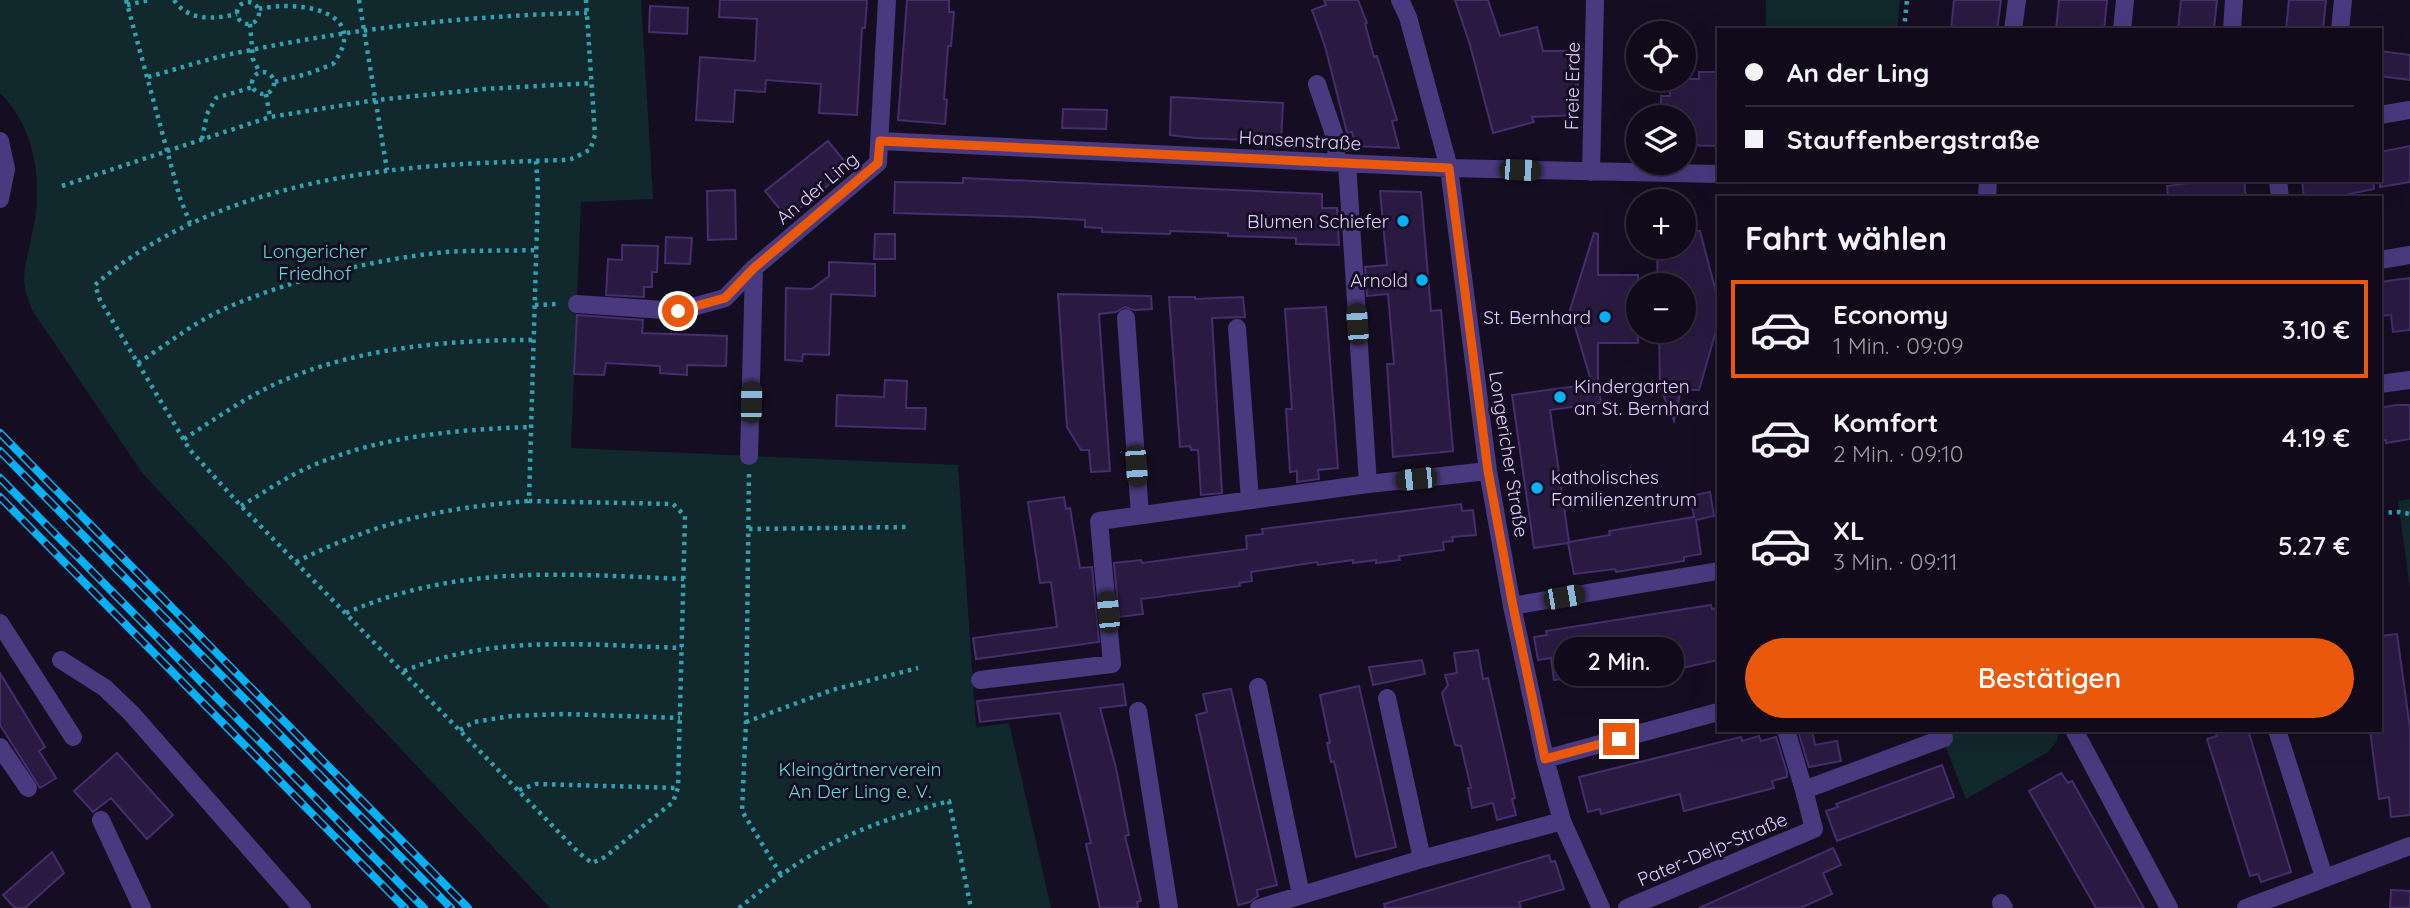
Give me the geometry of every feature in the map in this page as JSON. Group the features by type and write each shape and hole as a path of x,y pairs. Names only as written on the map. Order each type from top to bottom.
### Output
{"street":[{"name":"An der Ling","path":"577,304 678,311 725,298 754,268 878,163 887,0"},
{"name":"Longericher Straße","path":"1400,0 1408,17 1449,168 1488,471 1545,759 1562,821 1601,908"},
{"name":"Freie Erde","path":"1591,172 1594,0"},
{"path":"2013,28 2017,0"},
{"path":"2122,28 2125,0"},
{"path":"2232,28 2234,0"},
{"path":"2340,28 2343,0"},
{"path":"1317,83 1342,163 1368,484"},
{"path":"2382,116 2410,110"},
{"path":"0,141 6,169 0,199"},
{"name":"Hansenstraße","path":"880,141 1449,168 1717,174"},
{"path":"2382,260 2410,255"},
{"path":"749,456 754,268"},
{"path":"1126,318 1140,514"},
{"path":"1237,328 1250,500"},
{"path":"2382,384 2410,380"},
{"path":"980,680 1112,664 1099,521 1368,484 1488,471"},
{"path":"1513,606 1717,572"},
{"path":"0,623 73,737"},
{"path":"61,660 106,688 132,714 302,908"},
{"path":"1258,687 1301,895"},
{"path":"1387,698 1422,859"},
{"path":"1138,711 1169,908"},
{"path":"1545,759 1717,712"},
{"name":"Pater-Delp-Straße","path":"1627,908 1814,828 1787,732"},
{"path":"2075,732 2169,908"},
{"path":"2278,732 2324,877"},
{"name":"Pater-Delp-Straße","path":"1804,790 1944,738"},
{"path":"0,747 28,788"},
{"path":"101,820 142,908"},
{"path":"1259,908 1422,859 1562,821"},
{"path":"2246,908 2410,846"}],"path":[{"path":"149,0 127,2 180,198 190,223"},
{"path":"174,0 179,7 196,17 222,18 237,13"},
{"path":"359,0 387,170"},
{"path":"296,562 368,529 434,512 529,501 673,505 685,516 678,788 673,802 605,857 592,863 579,853 241,506 190,450 100,300 95,285 117,267 190,223 240,204 304,186 387,170 571,159 590,150 595,135 586,0"},
{"path":"1904,28 1907,0"},
{"path":"246,1 259,9 258,19 250,24 241,22 237,13 246,1"},
{"path":"259,9 298,4 313,6 338,21 342,34 343,43 333,64 274,82"},
{"path":"148,76 251,50 342,34 537,14 587,13"},
{"path":"250,24 253,60 260,73"},
{"path":"260,73 272,76 274,82 273,89 266,94 257,93 253,88 254,76 260,73"},
{"path":"62,186 270,117 376,100 484,89 592,83"},
{"path":"201,140 207,114 216,98 253,88"},
{"path":"266,94 270,117"},
{"path":"529,501 538,190 536,161"},
{"path":"138,363 222,310 316,277 370,264 446,252 535,250"},
{"path":"184,439 272,386 347,360 418,346 463,341 533,340"},
{"path":"241,506 293,475 335,457 385,442 432,434 530,427"},
{"path":"749,456 746,722 742,811 781,875"},
{"path":"2382,513 2410,514"},
{"path":"749,529 909,527"},
{"path":"346,613 422,587 476,577 522,574 684,579"},
{"path":"404,671 430,660 480,648 534,644 682,648"},
{"path":"746,722 832,690 918,668"},
{"path":"460,730 474,722 511,716 563,714 680,718"},
{"path":"519,790 536,784 678,788"},
{"path":"739,908 814,853 863,829 949,801 971,908"}],"green space":[{"name":"Longericher Friedhof","path":"0,0 641,0 653,199 581,202 571,448 958,465 976,727 1009,723 1051,908 550,908 143,474 32,310 24,279 37,202 36,168 21,120 0,93"},
{"path":"1766,0 1900,0 1897,28 1766,28"},
{"path":"2410,499 2410,589 2398,501"},
{"path":"1940,732 2059,732 2057,741 2048,752 1966,799"}],"building":[{"path":"720,0 867,0 865,28 862,28 857,115 819,113 821,84 766,80 765,92 735,90 733,122 696,120 700,57 755,61 757,19 719,17"},
{"path":"907,0 949,0 949,12 954,12 951,46 948,46 945,124 898,120"},
{"path":"1324,0 1358,0 1367,23 1365,24 1374,57 1377,56 1397,120 1392,121 1399,148 1356,146 1352,132 1347,133 1325,46 1312,10 1326,5"},
{"path":"1455,0 1488,0 1500,36 1537,27 1543,51 1576,51 1576,115 1532,117 1534,122 1493,133"},
{"path":"1954,0 2001,0 1997,28 1951,28"},
{"path":"2059,0 2107,0 2104,28 2056,28"},
{"path":"2181,0 2217,0 2214,28 2178,28"},
{"path":"2289,0 2326,0 2323,28 2286,28"},
{"path":"650,6 688,8 687,34 649,32"},
{"path":"2382,51 2410,55 2410,80 2382,76"},
{"path":"1699,72 1717,72 1717,146 1696,145 1696,105 1661,105 1661,96 1670,96 1670,91 1696,91 1696,79 1699,79"},
{"path":"1171,97 1283,103 1281,141 1170,135"},
{"path":"1063,109 1107,110 1106,129 1062,128"},
{"path":"828,141 850,168 787,218 765,191"},
{"path":"2410,146 2410,182 2380,187 2382,152"},
{"path":"963,178 1322,194 1322,208 1337,208 1339,245 1296,244 1296,238 1228,236 1228,233 1102,232 1102,228 1085,227 1085,220 894,213 895,182 963,183"},
{"path":"2196,182 2244,182 2246,196 2168,196 2167,186"},
{"path":"2302,182 2373,182 2374,189 2340,196 2304,196"},
{"path":"735,190 736,239 708,240 707,191"},
{"path":"1380,191 1421,192 1431,311 1441,310 1453,451 1393,457 1387,364 1394,364 1388,294 1367,296 1365,267 1387,265"},
{"path":"1696,231 1700,231 1717,296 1717,327 1699,390 1681,390 1674,421 1660,387 1659,343 1696,343 1696,273 1658,273 1657,259 1696,259"},
{"path":"1594,233 1598,234 1598,275 1626,275 1626,343 1598,343 1601,403 1550,410 1569,542 1610,535 1609,531 1694,517 1690,496 1710,492 1714,516 1696,520 1701,554 1684,557 1684,561 1616,572 1615,569 1574,574 1568,543 1534,548 1512,395 1592,384 1570,310"},
{"path":"875,234 895,234 895,259 874,259"},
{"path":"666,237 692,238 690,264 665,263"},
{"path":"622,245 658,246 657,272 652,272 652,287 644,287 644,297 606,295 608,259 622,260"},
{"path":"829,262 875,264 875,296 831,294 829,355 803,354 802,361 785,360 786,288 812,289 829,276"},
{"path":"2410,278 2410,330 2393,332 2391,315 2382,316 2382,282"},
{"path":"1058,294 1151,296 1152,309 1134,310 1125,307 1116,312 1099,314 1110,471 1091,472 1089,450 1081,450 1067,427"},
{"path":"1169,297 1243,297 1245,317 1212,318 1222,493 1201,495 1198,450 1191,450 1190,446 1180,447"},
{"path":"1326,307 1338,468 1318,470 1319,479 1297,482 1297,471 1290,472 1286,409 1292,409 1285,309"},
{"path":"577,315 643,320 642,333 727,336 726,366 687,365 687,375 660,373 660,366 606,363 604,375 574,374"},
{"path":"885,380 907,381 906,408 926,408 925,429 836,426 837,395 884,397"},
{"path":"2410,405 2410,439 2386,443 2386,440 2382,441 2382,408"},
{"path":"1064,497 1066,509 1070,508 1080,568 1092,567 1099,642 976,659 973,638 1057,627 1051,582 1040,583 1028,502"},
{"path":"1461,504 1462,511 1473,510 1476,535 1452,537 1453,541 1443,542 1444,550 1399,556 1400,560 1376,563 1376,560 1318,565 1317,562 1251,572 1252,581 1239,583 1240,586 1141,599 1143,614 1119,617 1114,563 1141,560 1142,563 1247,549 1246,536 1263,534 1262,529"},
{"path":"1711,605 1712,609 1717,608 1717,660 1678,669 1675,651 1584,666 1585,675 1554,680 1551,658 1538,660 1534,637 1547,635 1546,631"},
{"path":"2397,634 2410,728 2410,815 2391,817 2389,797 2379,799 2370,732 2382,732 2382,636"},
{"path":"1478,650 1483,679 1488,678 1515,798 1512,799 1516,815 1497,820 1493,803 1472,808 1468,788 1471,788 1461,746 1455,745 1442,693 1448,685 1445,675 1457,673 1454,653"},
{"path":"1422,660 1425,674 1373,685 1369,667"},
{"path":"0,673 45,747 39,751 56,778 40,788 0,725"},
{"path":"1123,684 1126,705 1100,708 1116,768 1129,835 1125,836 1141,901 1137,902 1138,908 1100,908 1086,844 1091,843 1060,713 980,722 977,701"},
{"path":"1359,686 1396,847 1356,857 1334,761 1331,762 1320,695"},
{"path":"1231,689 1277,885 1257,890 1258,896 1250,902 1238,905 1196,715 1207,712 1203,694"},
{"path":"1798,732 1812,732 1815,745 1837,741 1841,761 1809,767"},
{"path":"2216,732 2249,732 2291,872 2261,882 2258,874 2250,876 2207,739 2217,736"},
{"path":"1759,736 1761,741 1776,737 1787,772 1787,777 1772,781 1774,788 1684,811 1680,794 1601,814 1600,809 1588,812 1579,777 1741,737 1742,741"},
{"path":"117,753 173,815 147,839 111,798 93,812 74,791"},
{"path":"1942,765 1954,797 1837,841 1826,811 1838,807 1836,804"},
{"path":"2061,773 2068,783 2072,781 2144,908 2096,908 2029,791"},
{"path":"1833,848 1841,865 1823,873 1832,894 1800,908 1699,908"},
{"path":"52,852 64,873 25,908 15,908 3,895"},
{"path":"1549,855 1551,862 1555,861 1564,889 1519,902 1521,908 1385,908 1384,904"},
{"path":"2391,890 2410,891 2410,908 2390,908"}],"railway":[{"path":"0,433 468,908"},
{"path":"0,451 451,908"},
{"path":"0,478 424,908"},
{"path":"0,497 405,908"}],"place":[{"name":"Blumen Schiefer","path":"1403,221"},
{"name":"Arnold","path":"1422,280"},
{"name":"St. Bernhard","path":"1605,317"},
{"name":"Kindergarten an St. Bernhard","path":"1560,397"},
{"name":"katholisches Familienzentrum","path":"1537,488"}],"route":[{"path":"678,311 725,298 754,268 878,163 880,141 1449,168 1488,471 1545,759 1619,739"}],"park label":[{"name":"Kleingärtnerverein An Der Ling e. V.","path":"860,780"}]}
